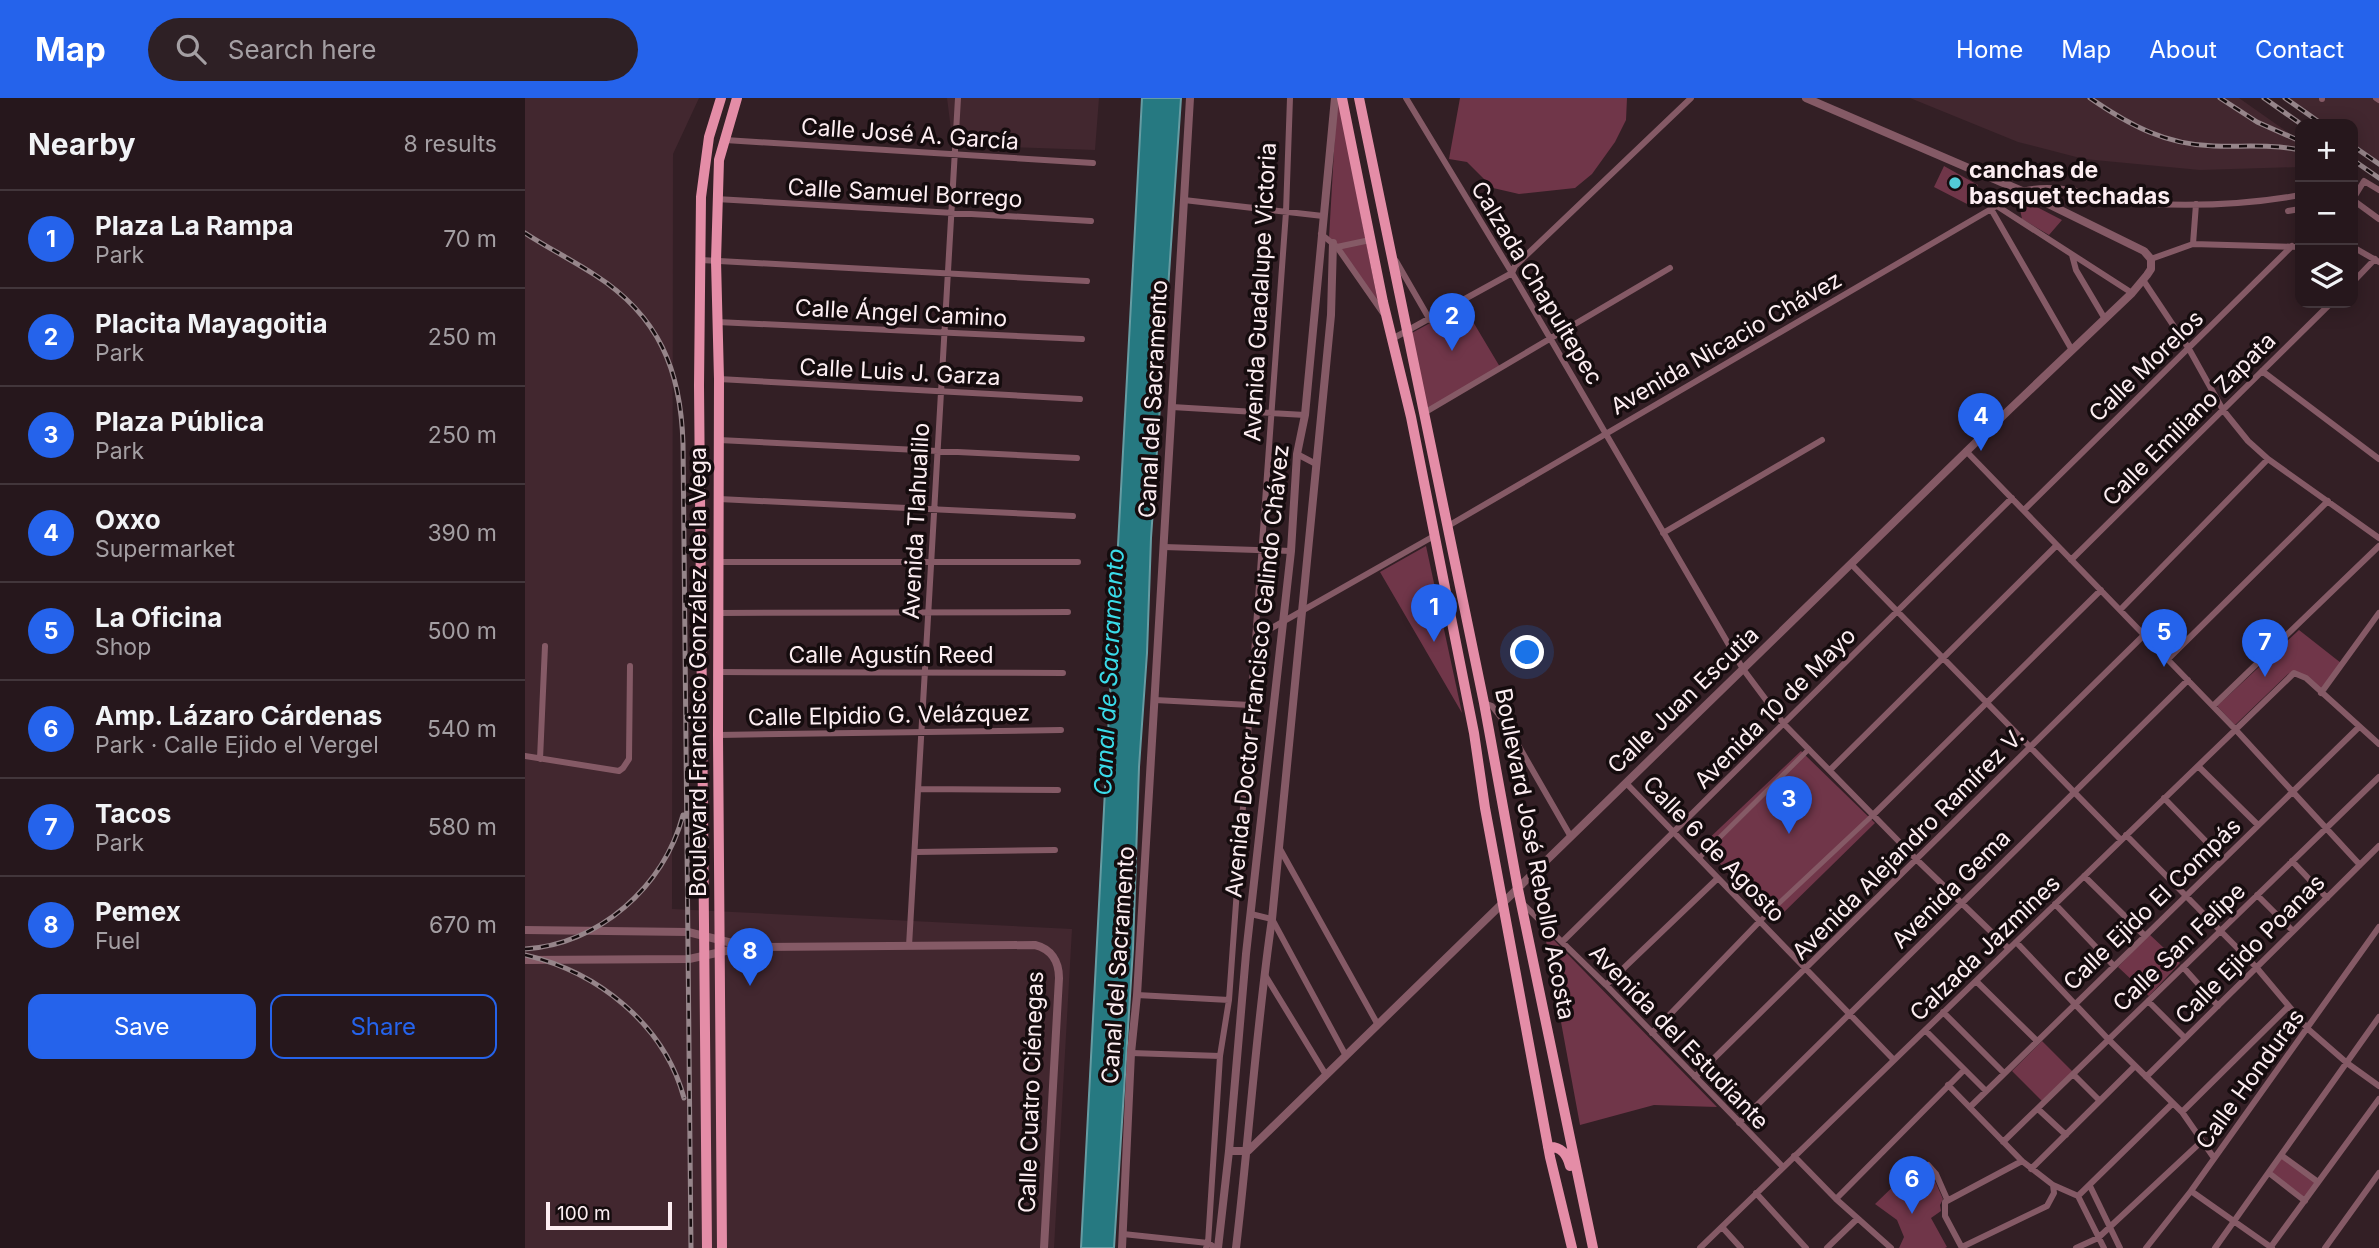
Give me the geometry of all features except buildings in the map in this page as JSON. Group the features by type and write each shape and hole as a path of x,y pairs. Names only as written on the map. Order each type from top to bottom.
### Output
{"main road":[{"name":"Boulevard Francisco González de la Vega","path":"707,1248 699,386 701,197 709,137 721,98"},
{"name":"Boulevard Francisco González de la Vega","path":"722,1248 716,199 719,160 737,98"},
{"name":"Boulevard José Rebollo Acosta","path":"1342,98 1386,318 1420,463 1474,733 1485,808 1548,1147 1572,1248"},
{"name":"Boulevard José Rebollo Acosta","path":"1359,98 1593,1248"},
{"path":"1420,463 1426,474 1436,518 1448,526"},
{"path":"1548,1147 1559,1149 1565,1154 1582,1195"}],"street":[{"name":"Avenida Tlahualilo","path":"909,946 958,98"},
{"name":"Canal del Sacramento","path":"1122,1248 1131,1053 1137,995 1190,98"},
{"name":"Avenida Guadalupe Victoria","path":"1207,1245 1220,1056 1229,1000 1257,638 1286,212 1290,98"},
{"name":"Avenida Doctor Francisco Galindo Chávez","path":"1217,1248 1291,551 1297,454 1305,415 1335,98"},
{"name":"Calzada Chapultepec","path":"1406,98 1512,273 1743,669 1784,724 1916,859 2009,949"},
{"path":"1392,339 1512,273 1515,266 1691,98"},
{"path":"1806,98 2022,191 2144,251 2151,259 2193,244 2295,246"},
{"name":"Calle José A. García","path":"725,140 1093,163"},
{"path":"2358,184 2363,183 2379,190"},
{"path":"2358,191 2363,183"},
{"path":"2022,191 2056,189 2148,204 2248,202 2295,196"},
{"path":"2046,203 2056,189"},
{"name":"Avenida Nicacio Chávez","path":"1448,526 2022,191"},
{"name":"Calle Samuel Borrego","path":"716,199 1091,221"},
{"path":"1184,200 1322,216"},
{"path":"2358,203 2379,219"},
{"path":"2193,244 2196,204"},
{"path":"1994,207 2132,293"},
{"path":"1994,207 2072,350"},
{"path":"2288,211 2295,210"},
{"path":"1321,234 1335,245 1386,318"},
{"path":"1335,245 1370,240"},
{"name":"Avenida Doctor Francisco Galindo Chávez","path":"1236,1248 1272,919 1331,315 1335,245"},
{"name":"Calle Morelos","path":"2024,510 2292,246"},
{"path":"2358,250 2377,261 2358,278"},
{"path":"1391,251 1430,320"},
{"path":"2072,255 2077,270 2105,319"},
{"name":"Calle Juan Escutia","path":"1248,1152 1966,451 2132,293 2151,269 2151,259"},
{"path":"701,260 1087,281"},
{"path":"1424,413 1670,268"},
{"path":"2143,280 2189,349 2223,410 2248,441 2268,459 2379,538"},
{"name":"Calle Emiliano Zapata","path":"2071,560 2327,308"},
{"name":"Calle Ángel Camino","path":"717,322 1082,339"},
{"path":"2262,372 2379,459"},
{"name":"Calle Luis J. Garza","path":"719,379 1080,399"},
{"path":"1172,407 1305,415"},
{"path":"719,440 1077,458"},
{"path":"1663,533 1822,440"},
{"path":"1966,451 2235,729 2360,865"},
{"path":"1297,454 1316,464"},
{"path":"2120,610 2268,459"},
{"name":"Avenida 10 de Mayo","path":"1562,942 2012,498"},
{"path":"719,499 1073,516"},
{"path":"2168,659 2327,501"},
{"path":"1257,638 1434,536"},
{"path":"1830,770 2057,545"},
{"path":"2213,706 2379,546"},
{"path":"1164,547 1291,551"},
{"path":"719,562 1078,562"},
{"path":"1851,564 2074,793 2221,930 2308,1029 2379,1086"},
{"path":"1652,1033 1760,921 1874,814 2101,590"},
{"path":"718,613 1068,612"},
{"path":"2379,613 2321,692 2376,742 2379,731"},
{"name":"Avenida Alejandro Ramírez V.","path":"1695,1077 2144,635"},
{"path":"540,759 545,646"},
{"path":"525,757 619,771 623,768 629,759 629,666"},
{"name":"Calle Agustín Reed","path":"718,671 1063,673"},
{"name":"Calzada Jazmines","path":"1700,1248 2294,673 2306,678 2321,692"},
{"name":"Avenida Gema","path":"1739,1123 2188,680"},
{"path":"1154,699 1250,705"},
{"path":"1484,703 1492,706 1506,724 1571,837"},
{"name":"Calle Ejido El Compás","path":"1970,1107 2359,727"},
{"name":"Calle Elpidio G. Velázquez","path":"718,735 1061,730"},
{"path":"1699,858 1809,749"},
{"path":"2198,766 2258,825"},
{"name":"Calle San Felipe","path":"2003,1142 2379,776"},
{"name":"Calle 6 de Agosto","path":"1626,783 1894,1060"},
{"path":"918,789 1058,790"},
{"path":"2164,798 2223,859"},
{"name":"Calle Ejido Poanas","path":"2146,1077 2379,846"},
{"path":"1279,848 1378,1025"},
{"path":"915,852 1055,850"},
{"path":"2292,861 2327,898"},
{"path":"2084,876 2145,936"},
{"path":"1606,985 1718,878"},
{"path":"2257,895 2293,931"},
{"name":"Avenida del Estudiante","path":"1521,901 1783,1167"},
{"path":"2055,904 2114,966"},
{"path":"1251,914 1272,919 1346,1056"},
{"name":"Calle Honduras","path":"2146,1248 2192,1191 2379,927"},
{"name":"Calle Cuatro Ciénegas","path":"525,930 688,932 744,947"},
{"path":"2016,942 2182,1112 2214,1158"},
{"name":"Calle Cuatro Ciénegas","path":"525,960 689,959 744,947 1035,945 1048,951 1056,961 1059,978 1044,1248"},
{"path":"2183,967 2218,1006"},
{"path":"1264,973 1326,1075"},
{"path":"1976,981 2037,1041"},
{"path":"1137,995 1229,1000"},
{"path":"2148,1001 2185,1038"},
{"path":"2182,1112 2288,1007"},
{"path":"1943,1012 2004,1073"},
{"path":"2214,1248 2379,1017"},
{"path":"1925,1030 1986,1091"},
{"path":"1131,1053 1220,1056"},
{"path":"2031,1169 2135,1066"},
{"path":"1836,1199 1963,1070"},
{"path":"2073,1074 2100,1101"},
{"path":"1948,1085 2031,1169 2053,1185 2078,1196 2104,1248"},
{"path":"2192,1191 2271,1248 2379,1098"},
{"path":"2078,1196 2173,1103"},
{"path":"2038,1109 2066,1135"},
{"path":"2076,1248 2098,1238 2201,1141"},
{"path":"1229,1151 1248,1152"},
{"path":"2281,1155 2318,1182"},
{"path":"1794,1156 1857,1219 1891,1248"},
{"path":"1945,1202 2022,1161"},
{"path":"1928,1165 1936,1174 1945,1202 1945,1216 1962,1247 2047,1206 2054,1193 2053,1185"},
{"path":"2269,1173 2305,1201"},
{"path":"2325,1248 2379,1173"},
{"path":"2090,1186 2120,1248"},
{"path":"1756,1194 1806,1248"},
{"path":"1827,1248 1857,1219"},
{"path":"1721,1227 1741,1248"},
{"path":"1123,1234 1217,1248"}],"shaded area":[{"path":"525,98 699,98 673,154 672,909 1072,929 1054,1248 525,1248"},
{"path":"947,98 1099,98 1095,150 953,145"},
{"path":"1338,98 1378,303 1329,238"},
{"path":"1460,98 1627,98 1626,120 1615,142 1592,174 1575,188 1519,194 1493,188 1467,162 1449,159"},
{"path":"1910,98 2239,98 2295,137 2295,167 2200,170 2084,159 2018,142"},
{"path":"2284,98 2379,98 2379,165 2358,150 2358,119 2314,119"},
{"name":"canchas de basquet techadas","path":"1944,166 1978,185 1967,204 1934,187"},
{"path":"2027,202 2062,220 2049,235 2022,219 2020,209"},
{"path":"1463,305 1500,367 1425,410 1410,334"},
{"path":"1426,546 1462,713 1380,572"},
{"path":"2299,630 2341,663 2321,691 2294,671 2288,674 2235,725 2217,706"},
{"path":"1801,751 1875,823 1775,921 1702,845"},
{"path":"1544,930 1717,1107 1654,1105 1580,1125"},
{"path":"2149,934 2180,963 2149,996 2118,967"},
{"path":"2042,1041 2074,1073 2043,1102 2012,1071"},
{"path":"2281,1155 2318,1182 2305,1201 2269,1173"},
{"path":"1905,1175 1916,1176 1925,1184 1935,1181 1943,1199 1941,1211 1931,1218 1947,1247 1899,1248 1904,1237 1897,1220 1875,1204"}],"water":[{"name":"Canal de Sacramento","path":"1142,98 1181,98 1151,538 1133,949 1114,1248 1081,1248 1096,961"}],"railway":[{"path":"2090,98 2134,125 2180,142 2295,149"},
{"path":"2220,98 2257,122 2295,139"},
{"path":"2264,98 2295,120"},
{"path":"2285,98 2315,119"},
{"path":"2358,149 2379,164"},
{"path":"2358,163 2379,178"},
{"path":"525,233 595,275 635,308 662,347 677,392 683,444 691,1248"},
{"path":"525,949 552,945 578,936 625,907 661,866 683,815"},
{"path":"525,955 578,974 624,1005 661,1047 684,1098"}],"place":[{"name":"canchas de basquet techadas","path":"1955,183"},
{"name":"Placita Mayagoitia","path":"1452,351"},
{"name":"Oxxo","path":"1981,451"},
{"name":"Plaza La Rampa","path":"1434,642"},
{"name":"La Oficina","path":"2164,667"},
{"name":"Tacos","path":"2265,677"},
{"name":"Plaza Pública","path":"1789,834"},
{"name":"Pemex","path":"750,986"},
{"name":"Amp. Lázaro Cárdenas","path":"1912,1214"}]}
